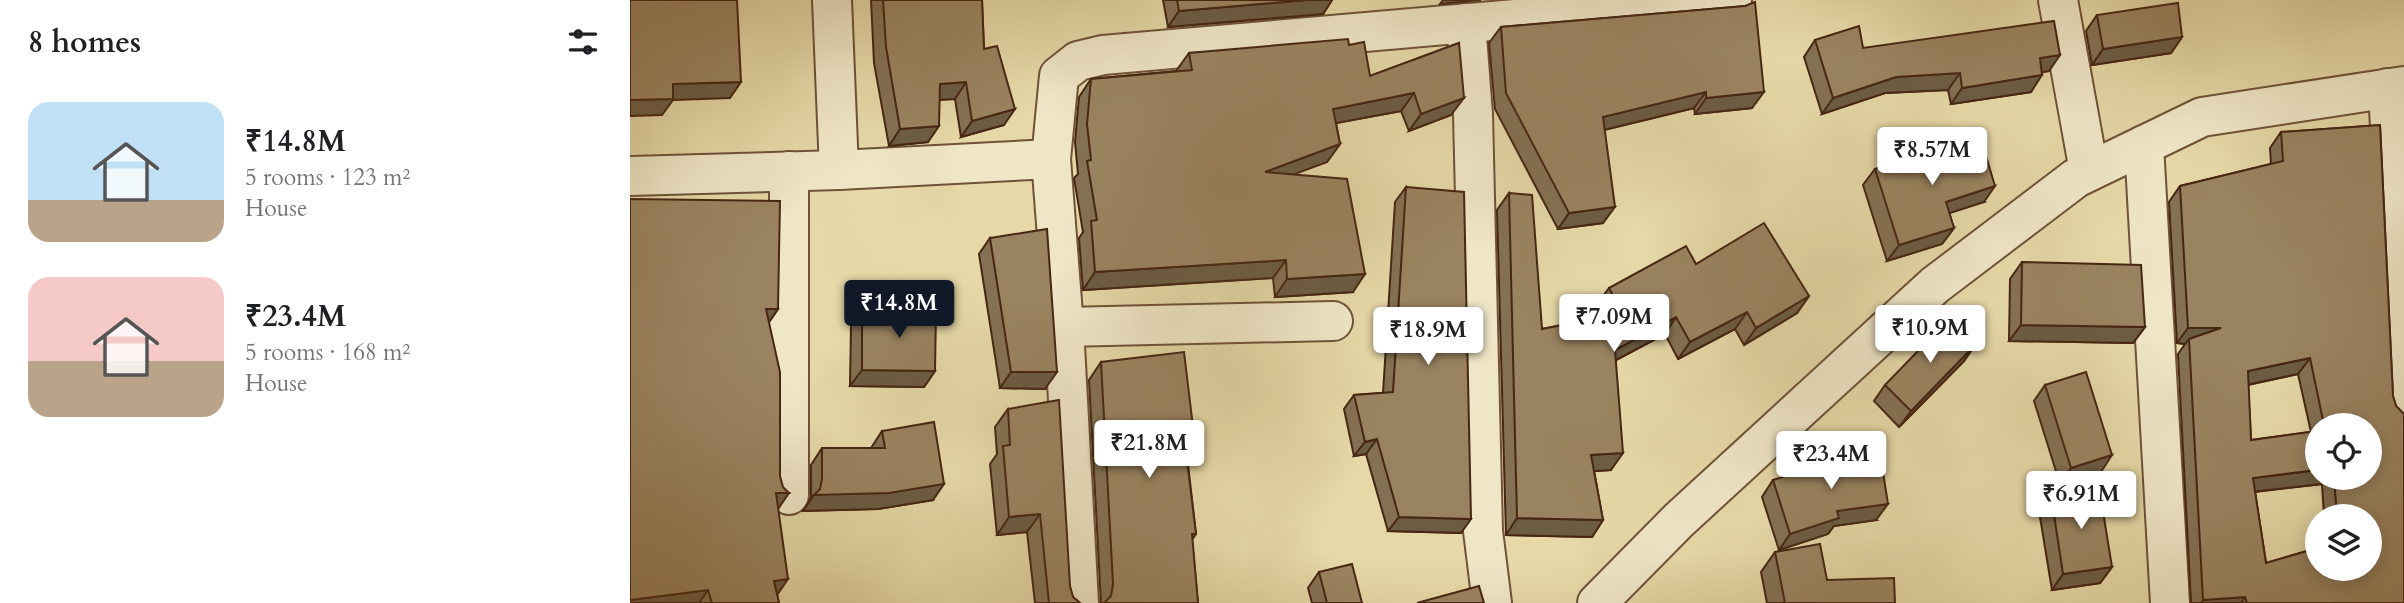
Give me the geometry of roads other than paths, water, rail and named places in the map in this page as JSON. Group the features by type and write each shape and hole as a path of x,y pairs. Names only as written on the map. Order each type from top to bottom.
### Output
{"street":[{"path":"832,0 839,170"},
{"path":"1079,603 1064,327 1051,159 1059,76 1078,61 1103,55 1732,0"},
{"path":"2058,0 2089,171"},
{"path":"1466,23 1473,114 1483,531 1492,603"},
{"path":"1597,603 1679,520 1935,285 2076,178 2202,117 2396,87 2404,411"},
{"path":"2144,145 2170,603"},
{"path":"630,176 839,170 1051,159"},
{"path":"789,171 789,495"},
{"path":"1064,327 1333,321"}]}
